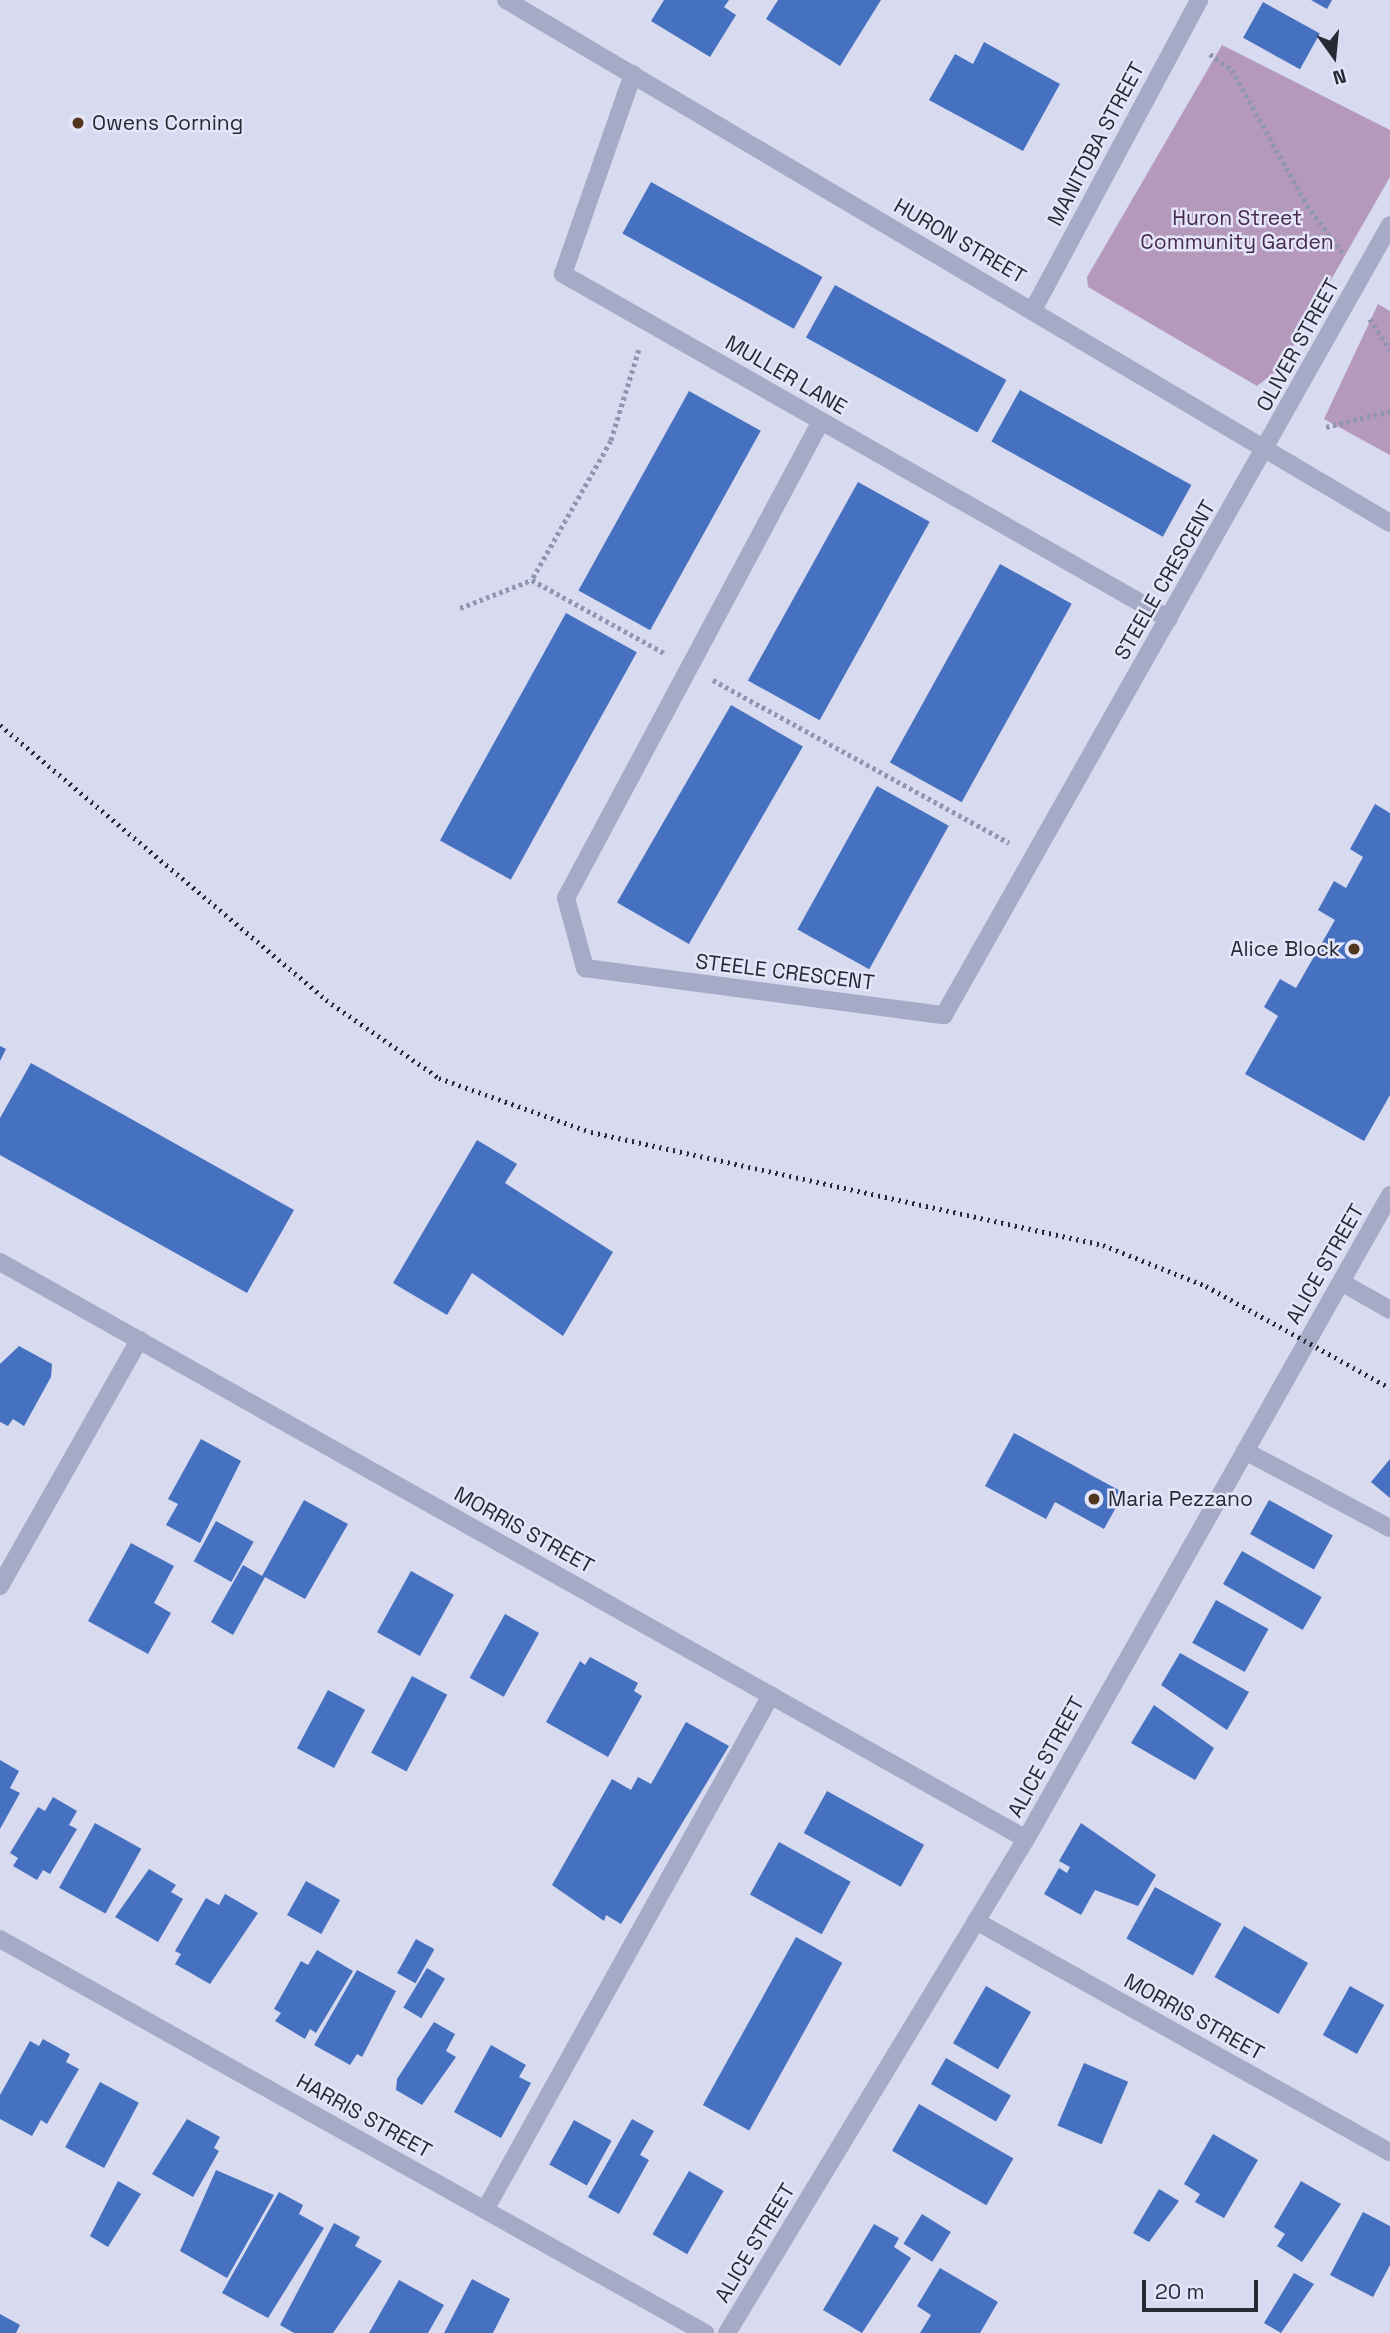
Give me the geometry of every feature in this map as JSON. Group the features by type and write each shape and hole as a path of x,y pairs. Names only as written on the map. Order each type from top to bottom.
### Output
{"street":[{"name":"HURON STREET","path":"506,0 1390,523"},
{"name":"MANITOBA STREET","path":"1033,310 1199,0"},
{"name":"MULLER LANE","path":"633,75 563,274 1169,619"},
{"name":"OLIVER STREET","path":"1265,450 1390,225"},
{"name":"STEELE CRESCENT","path":"821,421 566,898 585,968 944,1015 1265,450"},
{"name":"ALICE STREET","path":"727,2333 1026,1839 1390,1195"},
{"name":"MORRIS STREET","path":"0,1262 1026,1839"},
{"path":"1341,1282 1390,1310"},
{"path":"0,1586 139,1340"},
{"path":"1245,1451 1390,1528"},
{"path":"485,2210 771,1695"},
{"name":"MORRIS STREET","path":"976,1921 1390,2152"},
{"name":"HARRIS STREET","path":"0,1939 705,2333"}],"path":[{"path":"1210,54 1232,71 1321,225 1345,255 1367,267"},
{"path":"1368,316 1390,350"},
{"path":"1326,427 1390,411"},
{"path":"460,608 532,580"}],"green space":[{"name":"Huron Street Community Garden","path":"1222,45 1390,130 1390,177 1281,367 1257,386 1088,287 1087,277"},
{"path":"1378,304 1390,311 1390,455 1324,419"}],"building":[{"path":"664,0 729,0 724,7 736,15 710,57 651,21"},
{"path":"778,0 881,0 840,66 766,19"},
{"path":"1311,0 1332,0 1327,9"},
{"path":"1263,2 1320,34 1300,69 1243,38"},
{"path":"984,42 1060,84 1023,151 929,100 955,54 973,64"},
{"path":"651,182 822,277 794,329 622,234"},
{"path":"835,285 1006,380 977,432 806,337"},
{"path":"1020,390 1191,485 1163,537 991,442"},
{"path":"689,391 761,431 650,630 578,590"},
{"path":"858,482 930,522 820,720 748,681"},
{"path":"1000,564 1072,604 962,802 890,763"},
{"path":"566,613 637,652 511,880 440,840"},
{"path":"731,705 803,746 689,944 617,902"},
{"path":"877,786 949,826 869,969 797,929"},
{"name":"Alice Block","path":"1375,804 1390,813 1390,1095 1364,1141 1245,1074 1278,1016 1264,1007 1280,979 1296,988 1335,920 1318,910 1334,881 1346,888 1363,857 1350,849"},
{"path":"0,1046 6,1049 0,1061"},
{"path":"31,1063 294,1210 247,1293 0,1155 0,1118"},
{"path":"477,1140 517,1164 505,1183 613,1252 563,1336 472,1273 447,1315 393,1283"},
{"path":"19,1346 52,1364 51,1377 24,1426 13,1419 8,1426 0,1422 0,1364"},
{"path":"1014,1433 1124,1493 1104,1529 1055,1502 1046,1519 985,1486"},
{"path":"201,1439 241,1461 200,1543 166,1525 178,1504 168,1499"},
{"path":"1390,1459 1390,1498 1371,1482"},
{"path":"304,1500 348,1524 305,1599 265,1577 233,1635 211,1622 243,1565 262,1576"},
{"path":"1269,1500 1333,1535 1314,1570 1250,1534"},
{"path":"216,1521 254,1542 231,1582 194,1561"},
{"path":"131,1543 174,1566 154,1603 171,1613 148,1654 88,1621"},
{"path":"1242,1551 1322,1597 1303,1630 1223,1584"},
{"path":"411,1571 454,1595 420,1656 377,1632"},
{"path":"1216,1600 1268,1629 1245,1672 1192,1643"},
{"path":"505,1614 539,1633 504,1697 470,1678"},
{"path":"1180,1653 1249,1692 1227,1730 1161,1685"},
{"path":"590,1657 638,1683 634,1691 642,1696 608,1757 546,1722 580,1661 585,1665"},
{"path":"412,1676 447,1695 406,1772 371,1753"},
{"path":"328,1690 365,1710 334,1768 297,1748"},
{"path":"1154,1705 1214,1748 1195,1780 1131,1743"},
{"path":"686,1722 729,1746 621,1924 606,1915 604,1921 552,1885 612,1779 631,1790 638,1777 651,1784"},
{"path":"0,1760 19,1771 10,1788 20,1793 0,1829"},
{"path":"827,1791 924,1845 901,1887 804,1833"},
{"path":"53,1797 77,1811 69,1825 77,1829 50,1874 43,1870 37,1880 13,1866 18,1858 10,1853 38,1807 45,1811"},
{"path":"95,1823 141,1849 105,1913 59,1888"},
{"path":"1081,1823 1156,1875 1138,1906 1095,1890 1081,1915 1044,1894 1059,1868 1067,1873 1070,1867 1059,1861"},
{"path":"779,1842 851,1882 822,1934 750,1894"},
{"path":"149,1869 176,1885 171,1892 183,1899 158,1942 115,1917"},
{"path":"306,1881 340,1900 321,1934 287,1915"},
{"path":"1155,1887 1221,1924 1193,1975 1126,1939"},
{"path":"225,1894 258,1913 210,1984 175,1964 181,1954 175,1951 206,1898 219,1905"},
{"path":"1244,1926 1308,1963 1279,2014 1214,1977"},
{"path":"796,1937 842,1963 749,2131 703,2105"},
{"path":"416,1939 434,1949 415,1983 397,1973"},
{"path":"317,1950 353,1971 316,2033 310,2029 305,2039 275,2021 281,2013 274,2009 301,1961 308,1965"},
{"path":"427,1968 445,1979 421,2018 403,2007"},
{"path":"357,1970 396,1991 362,2057 357,2054 350,2065 314,2045"},
{"path":"986,1986 1031,2012 998,2069 953,2043"},
{"path":"1350,1986 1384,2005 1357,2054 1323,2035"},
{"path":"434,2022 455,2034 446,2051 456,2057 422,2105 396,2090 397,2079"},
{"path":"43,2039 70,2054 66,2062 79,2069 47,2124 41,2120 32,2136 0,2119 0,2095 30,2041 39,2046"},
{"path":"491,2045 526,2065 519,2077 531,2083 501,2138 454,2112"},
{"path":"946,2058 1011,2096 996,2121 931,2084"},
{"path":"1084,2063 1128,2082 1102,2144 1057,2126"},
{"path":"100,2082 139,2103 104,2168 65,2147"},
{"path":"919,2104 1013,2158 986,2205 892,2151"},
{"path":"187,2119 220,2137 214,2148 219,2151 193,2197 152,2174"},
{"path":"632,2119 654,2131 640,2155 649,2160 619,2214 588,2197"},
{"path":"574,2120 612,2141 587,2185 549,2165"},
{"path":"1213,2134 1258,2160 1224,2218 1195,2202 1200,2194 1184,2184"},
{"path":"216,2170 274,2195 227,2278 180,2251"},
{"path":"689,2171 724,2191 687,2254 652,2234"},
{"path":"118,2181 141,2194 108,2247 90,2236"},
{"path":"1301,2181 1341,2204 1302,2262 1277,2246 1285,2234 1274,2227"},
{"path":"1159,2189 1179,2201 1149,2242 1133,2233"},
{"path":"279,2192 303,2205 299,2214 324,2228 268,2318 222,2293"},
{"path":"1363,2212 1390,2226 1390,2265 1373,2297 1330,2275"},
{"path":"922,2214 951,2232 932,2262 903,2244"},
{"path":"334,2223 360,2237 355,2246 382,2261 333,2333 294,2333 280,2325"},
{"path":"874,2224 899,2238 894,2247 911,2258 862,2333 823,2310"},
{"path":"940,2268 998,2302 980,2333 920,2333 931,2315 917,2306"},
{"path":"1294,2273 1314,2284 1281,2333 1264,2323"},
{"path":"472,2279 510,2299 493,2333 444,2333"},
{"path":"399,2280 444,2305 428,2333 369,2333"},
{"path":"0,2314 20,2325 16,2333 0,2333"}],"railway":[{"path":"0,725 326,1000 439,1078 591,1132 1103,1245 1206,1286 1390,1388"}],"place":[{"name":"Owens Corning","path":"78,123"},
{"name":"Alice Block","path":"1354,949"},
{"name":"Maria Pezzano","path":"1094,1499"}]}
